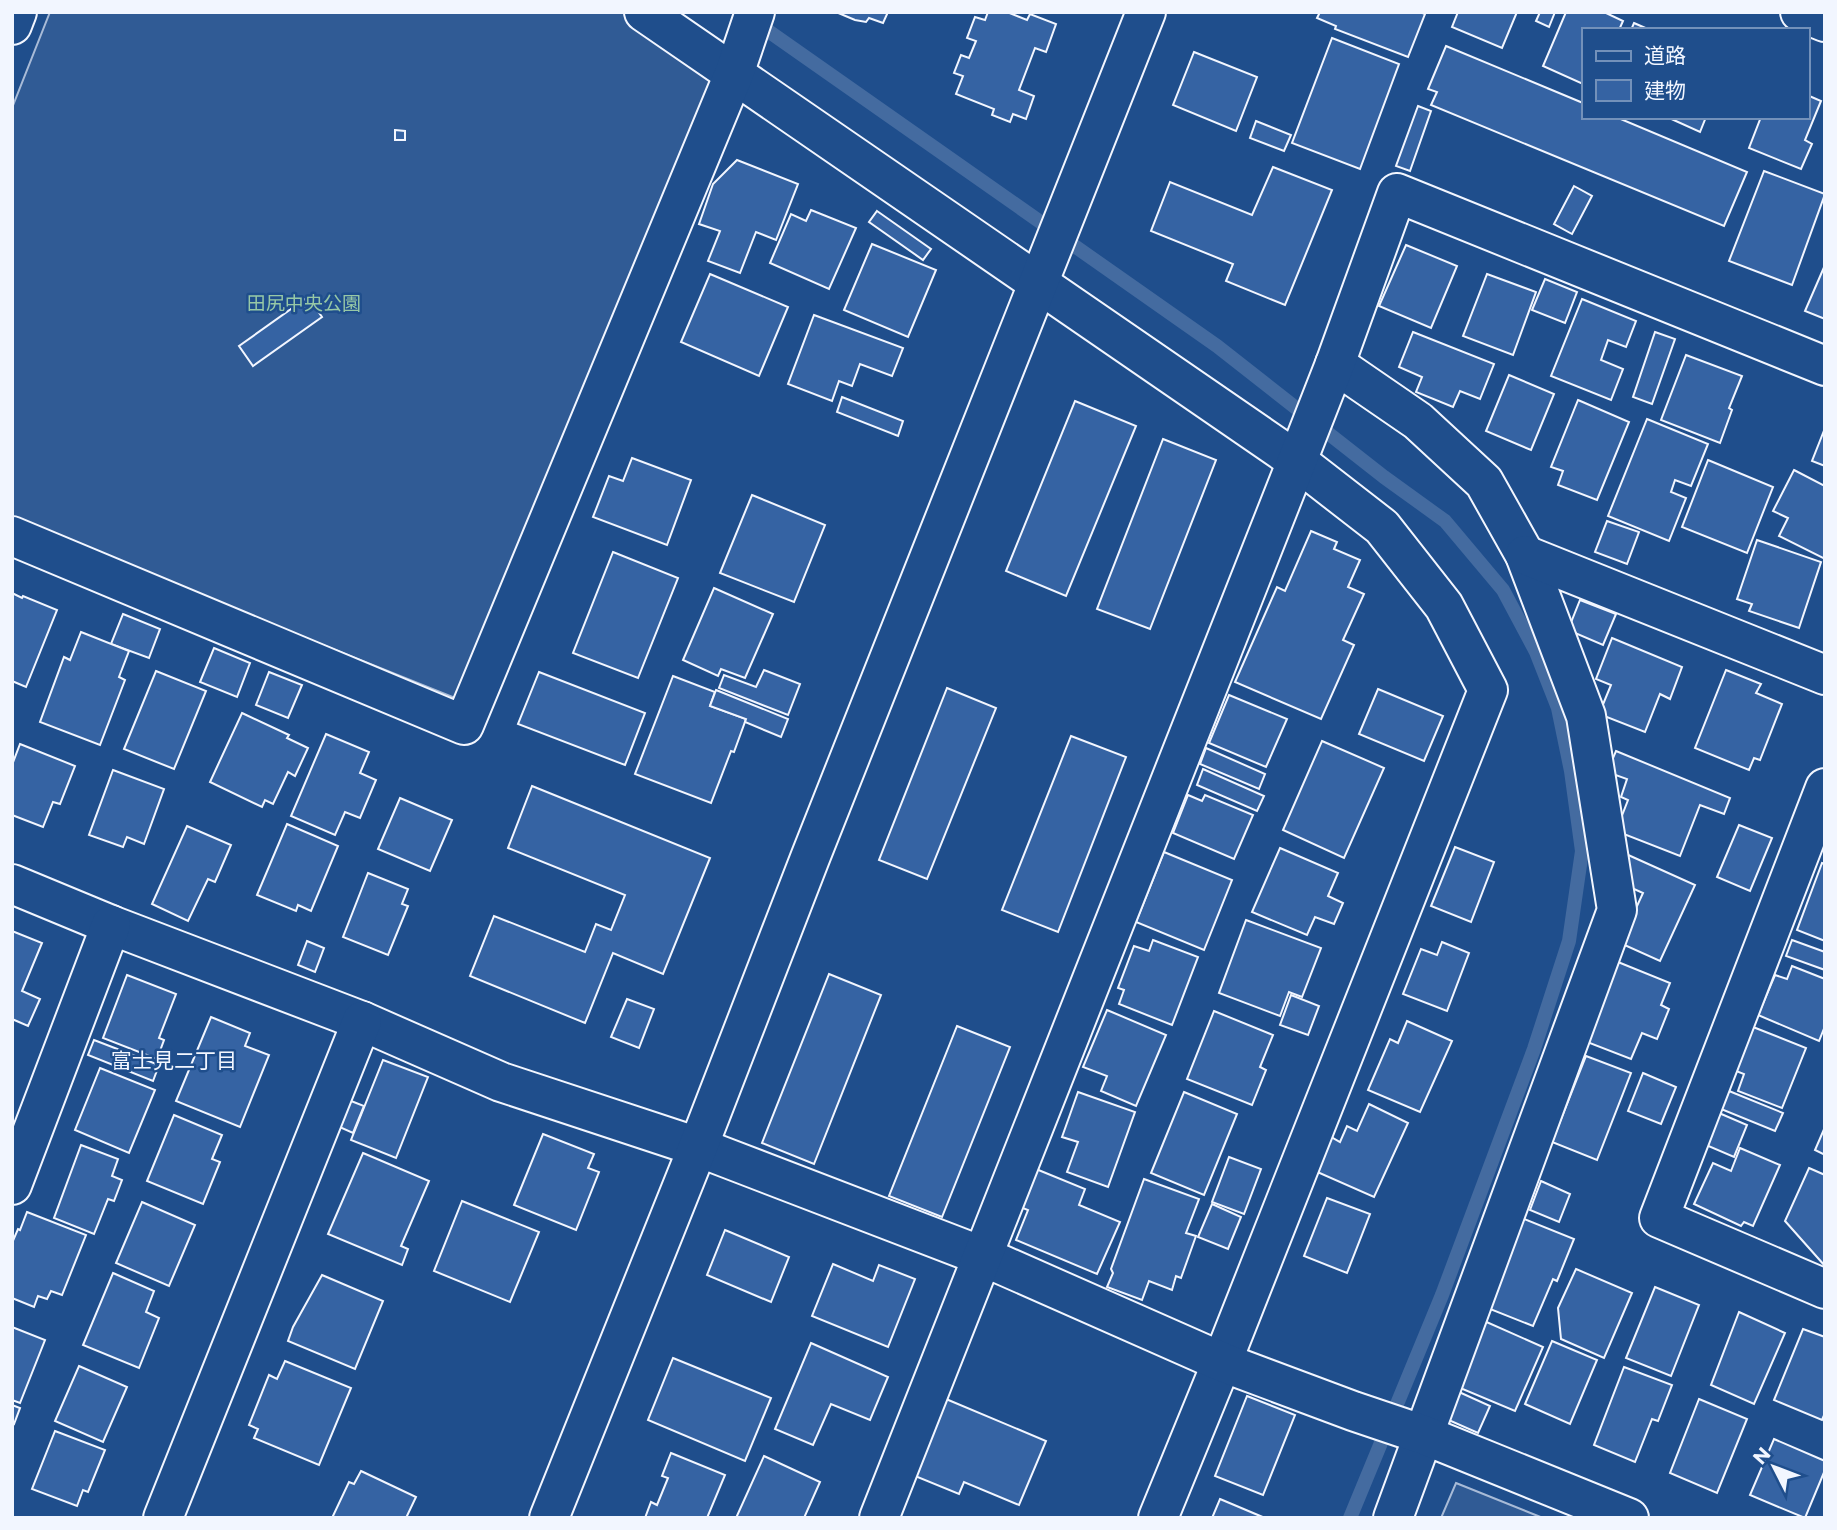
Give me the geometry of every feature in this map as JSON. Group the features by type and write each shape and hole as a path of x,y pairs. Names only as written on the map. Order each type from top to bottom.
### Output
{"street":[{"path":"12,25 17,12"},
{"path":"644,12 1297,461 1382,527 1444,606 1488,690 1158,1518"},
{"path":"12,536 464,725 734,74 755,12"},
{"path":"549,1518 1146,12"},
{"path":"1800,12 1825,22"},
{"path":"880,1518 1335,364 1397,193 1825,366"},
{"path":"1335,364 1418,421 1484,482 1525,555 1586,716 1617,910 1414,1432 1393,1518"},
{"path":"1525,555 1825,675"},
{"path":"1825,788 1659,1219 1825,1289"},
{"path":"12,884 362,1021 501,1082 698,1147 982,1255 1222,1362 1414,1432 1629,1518"},
{"path":"12,1185 111,925"},
{"path":"163,1518 362,1021"}],"shaded area":[{"name":"田尻中央公園","path":"50,12 641,12 718,66 455,698 12,520 12,108"},
{"path":"1456,1483 1543,1518 1441,1518"}],"building":[{"path":"836,12 888,12 883,23 869,18 866,22 855,20"},
{"path":"988,12 1007,12 1027,20 1030,14 1056,24 1046,52 1035,48 1019,90 1034,96 1026,119 1013,114 1010,122 992,115 994,109 956,94 963,76 954,73 961,55 969,58 976,41 967,38 975,17 985,20"},
{"path":"1320,12 1425,14 1408,57 1335,29 1336,26 1317,18"},
{"path":"1458,12 1517,12 1502,48 1452,27"},
{"path":"1540,12 1555,12 1549,27 1536,21"},
{"path":"1566,12 1604,12 1623,21 1620,28 1582,28 1582,84 1543,66"},
{"path":"1634,23 1645,28 1632,28"},
{"path":"1332,38 1399,64 1360,169 1292,143"},
{"path":"1446,46 1582,103 1582,119 1621,119 1747,172 1724,226 1431,105 1437,92 1428,89"},
{"path":"1194,52 1257,77 1236,131 1173,105"},
{"path":"1809,96 1821,101 1805,140 1812,144 1801,169 1749,148 1760,119 1809,119"},
{"path":"1418,106 1431,111 1410,171 1396,166"},
{"path":"1671,119 1705,119 1700,132"},
{"path":"1256,121 1291,135 1284,151 1250,138"},
{"path":"395,130 405,131 405,140 395,140"},
{"path":"737,160 798,184 776,240 756,232 740,273 708,261 720,231 699,224 713,184"},
{"path":"1273,167 1332,190 1285,305 1226,281 1233,264 1151,231 1170,182 1252,215"},
{"path":"1764,171 1825,194 1792,285 1729,261"},
{"path":"1574,186 1592,196 1572,234 1554,224"},
{"path":"811,210 856,228 829,289 770,263 791,214 806,221"},
{"path":"877,211 931,249 923,260 869,222"},
{"path":"872,244 936,270 908,337 844,310"},
{"path":"1406,245 1457,266 1431,328 1379,306"},
{"path":"1825,265 1825,319 1805,311"},
{"path":"710,274 788,307 759,376 681,342"},
{"path":"1487,274 1536,292 1513,355 1463,336"},
{"path":"1545,279 1577,292 1565,323 1532,310"},
{"path":"308,297 322,317 253,366 239,346"},
{"path":"1582,299 1636,321 1626,347 1608,340 1601,360 1623,369 1611,400 1551,376"},
{"path":"814,315 903,348 892,376 860,364 852,386 839,381 832,401 788,384"},
{"path":"1413,332 1494,364 1480,399 1460,391 1453,407 1416,392 1422,377 1399,367"},
{"path":"1655,332 1675,339 1652,404 1633,397"},
{"path":"1686,355 1742,376 1729,408 1732,410 1720,443 1661,420"},
{"path":"1509,375 1554,394 1531,450 1486,431"},
{"path":"842,397 903,421 898,436 837,412"},
{"path":"1578,400 1629,422 1597,500 1558,485 1563,471 1551,467"},
{"path":"1075,401 1136,426 1066,596 1006,571"},
{"path":"1647,419 1708,444 1691,486 1675,480 1671,492 1686,498 1669,541 1608,516"},
{"path":"1825,428 1825,466 1812,461"},
{"path":"1163,439 1216,460 1150,629 1097,609"},
{"path":"632,458 691,480 667,545 593,517 609,476 623,481"},
{"path":"1708,460 1773,487 1747,553 1682,527"},
{"path":"1794,470 1825,486 1825,559 1779,536 1788,518 1773,511"},
{"path":"752,495 825,525 794,602 720,573"},
{"path":"1607,521 1639,532 1627,564 1595,552"},
{"path":"1311,531 1337,542 1334,549 1360,560 1348,587 1364,594 1343,640 1354,645 1321,719 1235,682 1277,587 1285,591"},
{"path":"1757,540 1821,562 1799,628 1749,611 1752,604 1737,599"},
{"path":"613,552 678,578 638,678 573,653"},
{"path":"714,588 773,614 745,678 721,669 718,676 683,660"},
{"path":"12,593 57,610 26,687 12,681"},
{"path":"1580,600 1616,614 1603,645 1568,630"},
{"path":"123,614 160,629 149,658 111,644"},
{"path":"81,632 129,651 119,677 125,680 100,745 40,722 64,657 70,660"},
{"path":"1612,638 1682,667 1670,699 1660,694 1645,732 1599,714 1611,685 1596,679"},
{"path":"214,648 250,663 237,697 200,682"},
{"path":"764,670 800,684 788,715 719,688 724,675 756,687"},
{"path":"1726,670 1761,684 1756,693 1782,704 1760,760 1754,758 1749,770 1695,748"},
{"path":"156,671 206,691 174,769 124,749"},
{"path":"269,672 302,685 288,718 256,705"},
{"path":"539,672 645,713 625,765 518,724"},
{"path":"673,676 715,692 710,706 746,719 711,803 635,774"},
{"path":"947,688 996,708 927,879 879,860"},
{"path":"1378,689 1443,716 1424,761 1359,734"},
{"path":"716,690 788,719 781,737 745,722 746,719 710,706"},
{"path":"1229,695 1287,719 1266,767 1209,743"},
{"path":"242,713 289,735 287,738 308,748 295,776 288,772 273,804 265,800 262,807 210,782"},
{"path":"326,734 369,752 360,773 376,780 360,818 345,812 335,835 291,816"},
{"path":"1071,736 1126,757 1058,932 1002,910"},
{"path":"1322,741 1384,768 1344,858 1283,830"},
{"path":"20,744 75,766 60,804 53,802 43,827 12,815 12,765"},
{"path":"1206,748 1265,774 1259,789 1200,764"},
{"path":"1616,751 1730,798 1724,814 1700,805 1680,856 1616,831 1628,800 1621,797 1627,779 1607,772"},
{"path":"1203,769 1264,796 1257,811 1197,785"},
{"path":"113,770 164,789 144,844 127,837 123,847 89,835"},
{"path":"532,786 710,858 663,974 613,953 585,1023 470,976 494,916 585,952 596,924 611,930 625,895 508,848"},
{"path":"1188,795 1202,801 1205,795 1253,815 1234,859 1173,833"},
{"path":"400,798 452,820 430,871 378,849"},
{"path":"287,824 338,846 311,911 298,905 296,911 257,895"},
{"path":"1739,825 1772,838 1750,891 1717,877"},
{"path":"187,826 231,845 215,882 208,879 188,921 152,904"},
{"path":"1455,847 1494,862 1471,922 1431,906"},
{"path":"1280,848 1338,873 1328,896 1343,903 1334,924 1315,917 1307,935 1252,912"},
{"path":"1164,852 1232,880 1204,950 1136,922"},
{"path":"1626,854 1695,885 1660,961 1620,943 1643,893 1614,880"},
{"path":"1822,863 1825,864 1825,941 1797,930"},
{"path":"368,873 408,889 402,904 408,906 388,955 343,937"},
{"path":"1246,920 1321,948 1302,997 1289,992 1280,1016 1219,993"},
{"path":"12,931 42,943 22,991 40,999 28,1026 12,1019"},
{"path":"1153,940 1198,957 1172,1025 1119,1004 1124,990 1118,988 1134,946 1149,951"},
{"path":"1792,940 1825,952 1825,970 1786,956"},
{"path":"307,941 324,948 315,972 298,965"},
{"path":"1442,942 1469,953 1447,1011 1403,994 1421,949 1437,955"},
{"path":"1613,960 1670,983 1661,1005 1669,1009 1657,1039 1642,1033 1631,1059 1587,1042"},
{"path":"1792,966 1825,979 1825,1026 1819,1041 1758,1015 1775,975 1787,979"},
{"path":"829,974 881,995 814,1164 762,1143"},
{"path":"127,975 176,994 159,1038 164,1040 157,1059 103,1038"},
{"path":"1291,995 1319,1006 1308,1035 1280,1025"},
{"path":"627,999 654,1009 639,1048 611,1037"},
{"path":"1107,1010 1166,1035 1136,1106 1101,1091 1107,1076 1083,1067"},
{"path":"1214,1011 1273,1035 1260,1067 1266,1070 1252,1105 1187,1079"},
{"path":"211,1017 250,1033 245,1046 269,1055 240,1127 176,1101"},
{"path":"1407,1021 1452,1041 1420,1112 1368,1090 1390,1039 1398,1043"},
{"path":"957,1026 1010,1047 942,1217 889,1196"},
{"path":"1753,1027 1806,1048 1782,1108 1738,1091 1744,1074 1736,1071"},
{"path":"94,1040 159,1065 153,1081 88,1055"},
{"path":"1586,1056 1631,1073 1597,1160 1552,1142"},
{"path":"383,1060 428,1077 396,1158 351,1140"},
{"path":"100,1068 155,1090 129,1153 75,1130"},
{"path":"1643,1073 1676,1087 1661,1124 1628,1111"},
{"path":"1729,1091 1783,1113 1775,1131 1721,1109"},
{"path":"1078,1092 1135,1112 1108,1187 1067,1172 1078,1142 1062,1137"},
{"path":"1184,1092 1237,1114 1204,1195 1151,1173"},
{"path":"346,1099 364,1106 353,1133 335,1125"},
{"path":"1369,1104 1408,1123 1374,1197 1315,1171 1331,1137 1340,1142 1347,1126 1357,1131"},
{"path":"1719,1113 1747,1125 1734,1157 1706,1145"},
{"path":"174,1115 222,1135 212,1159 220,1162 203,1204 147,1181"},
{"path":"1825,1127 1825,1155 1815,1150"},
{"path":"543,1134 594,1154 588,1168 599,1172 576,1230 514,1205"},
{"path":"81,1145 118,1159 112,1176 122,1180 114,1201 108,1199 94,1234 54,1218"},
{"path":"1740,1148 1780,1165 1753,1226 1744,1222 1741,1226 1694,1204 1713,1163 1731,1171"},
{"path":"363,1153 429,1181 401,1246 408,1249 402,1265 328,1234"},
{"path":"1229,1157 1261,1169 1244,1214 1212,1202"},
{"path":"1809,1168 1825,1175 1825,1266 1785,1221"},
{"path":"1036,1169 1085,1189 1079,1205 1120,1222 1097,1274 1016,1240 1028,1210 1020,1207"},
{"path":"1144,1179 1199,1199 1186,1233 1196,1236 1181,1278 1176,1276 1172,1290 1149,1281 1142,1300 1107,1287"},
{"path":"1541,1181 1570,1194 1559,1222 1530,1210"},
{"path":"1327,1198 1370,1214 1347,1273 1304,1256"},
{"path":"462,1201 539,1232 510,1302 434,1271"},
{"path":"142,1202 195,1225 169,1286 116,1263"},
{"path":"1212,1204 1241,1217 1228,1249 1198,1237"},
{"path":"27,1212 86,1235 62,1295 51,1291 47,1299 38,1296 34,1307 12,1298 12,1243"},
{"path":"1524,1219 1574,1239 1557,1281 1553,1279 1533,1326 1480,1305"},
{"path":"725,1230 789,1257 771,1302 707,1275"},
{"path":"833,1264 873,1281 879,1265 915,1279 888,1347 812,1316"},
{"path":"1576,1269 1632,1293 1604,1358 1561,1339 1558,1308"},
{"path":"113,1273 154,1291 146,1312 159,1318 139,1368 83,1345"},
{"path":"322,1275 383,1301 355,1369 288,1341"},
{"path":"1655,1287 1699,1305 1671,1376 1626,1358"},
{"path":"1739,1312 1785,1333 1754,1404 1711,1385"},
{"path":"1482,1320 1543,1347 1515,1411 1453,1385"},
{"path":"12,1327 45,1340 20,1403 12,1400"},
{"path":"1803,1329 1825,1337 1825,1413 1822,1420 1774,1400"},
{"path":"1552,1341 1597,1360 1570,1424 1525,1404"},
{"path":"811,1343 888,1377 870,1420 831,1404 813,1445 775,1429"},
{"path":"673,1358 771,1398 745,1461 648,1420"},
{"path":"285,1361 351,1388 319,1465 254,1438 258,1429 249,1425 269,1375 277,1379"},
{"path":"79,1366 127,1387 103,1442 55,1421"},
{"path":"1624,1367 1672,1385 1658,1421 1652,1419 1635,1462 1594,1445"},
{"path":"1448,1387 1490,1406 1478,1433 1435,1414"},
{"path":"1247,1396 1295,1415 1263,1495 1215,1476"},
{"path":"946,1399 1046,1441 1019,1505 964,1482 959,1494 915,1476"},
{"path":"1699,1399 1747,1419 1717,1493 1670,1473"},
{"path":"12,1405 20,1408 14,1424 12,1423"},
{"path":"55,1431 105,1450 88,1492 83,1490 77,1506 32,1489"},
{"path":"1774,1439 1825,1461 1825,1470 1805,1518 1750,1495"},
{"path":"671,1453 725,1475 707,1518 645,1518 651,1502 657,1505 668,1478 662,1476"},
{"path":"764,1456 820,1482 804,1518 736,1518"},
{"path":"361,1471 416,1497 406,1518 332,1518 349,1482 354,1484"},
{"path":"1220,1499 1265,1518 1212,1518"}],"waterway":[{"path":"754,21 1217,346 1384,477 1445,521 1503,590 1536,652 1558,708 1571,771 1582,851 1569,941 1534,1049 1442,1295 1350,1518"}],"district":[{"name":"富士見二丁目","path":"174,1060"}]}
